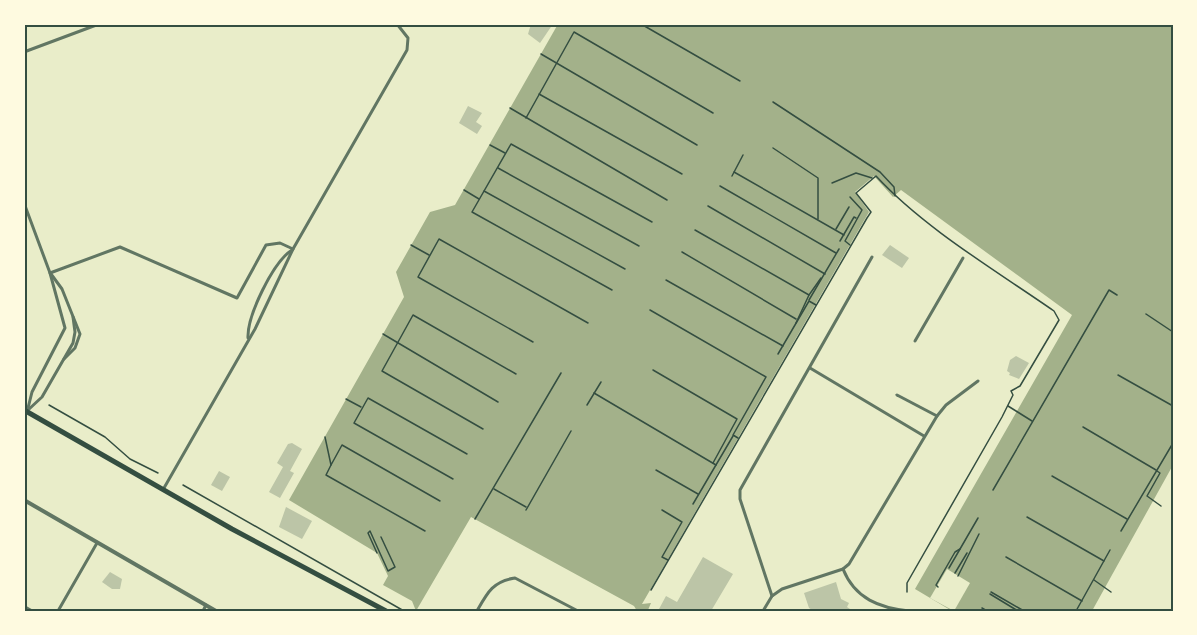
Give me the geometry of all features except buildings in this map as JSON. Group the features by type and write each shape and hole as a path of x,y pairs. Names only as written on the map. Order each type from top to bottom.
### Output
{"main road":[{"path":"25,411 386,611"}],"street":[{"path":"24,52 99,24"},
{"path":"163,489 248,340 293,249 407,50 408,38 397,24"},
{"path":"24,203 50,273 65,328 32,392 25,411"},
{"path":"50,273 120,247 237,297 266,245 280,243 293,249"},
{"path":"248,340 248,326 268,281 283,256 293,249"},
{"path":"772,596 739,497 740,490 872,257"},
{"path":"915,341 963,258"},
{"path":"25,411 42,397 64,359 79,341 79,327 73,318 62,289 50,273"},
{"path":"810,368 924,436"},
{"path":"763,611 772,596 782,589 843,569 854,559 937,416 946,405 978,381"},
{"path":"897,395 937,416"},
{"path":"24,500 216,611"},
{"path":"58,611 98,543"},
{"path":"843,569 849,583 859,593 891,611 909,611"},
{"path":"477,611 490,589 506,579 515,578 523,580 578,611"},
{"path":"203,611 206,605"},
{"path":"24,607 31,611"}],"path":[{"path":"641,24 740,81"},
{"path":"526,118 574,32 713,112"},
{"path":"541,54 697,145"},
{"path":"539,94 682,174"},
{"path":"773,102 880,172 894,187 895,197"},
{"path":"510,108 667,200"},
{"path":"612,290 472,212 511,144 652,222"},
{"path":"490,145 506,154"},
{"path":"773,148 818,178 818,220"},
{"path":"732,177 743,155"},
{"path":"497,168 639,246"},
{"path":"734,171 844,235"},
{"path":"832,183 856,173 873,178 876,176 895,197 912,207 933,227 1054,310 1059,320 1020,386 1011,391 1013,394 1008,406 907,583 907,592"},
{"path":"651,590 870,212 856,193 873,178"},
{"path":"720,186 836,254"},
{"path":"464,190 480,199"},
{"path":"484,191 625,269"},
{"path":"850,197 862,210 844,241 851,246"},
{"path":"708,206 825,274"},
{"path":"835,230 849,207"},
{"path":"840,241 854,218 857,219"},
{"path":"695,230 808,295"},
{"path":"533,342 418,277 440,239 588,323"},
{"path":"411,245 430,256"},
{"path":"796,324 796,319 808,295 825,274 839,249"},
{"path":"682,252 796,319"},
{"path":"778,354 822,278"},
{"path":"666,280 783,346"},
{"path":"993,490 1109,290 1117,295"},
{"path":"809,301 816,305"},
{"path":"650,310 766,377 693,504"},
{"path":"1146,314 1173,332"},
{"path":"483,429 382,371 413,315 516,374"},
{"path":"383,333 498,402"},
{"path":"653,370 737,419 713,463"},
{"path":"475,519 561,373"},
{"path":"1118,375 1173,406"},
{"path":"587,405 601,382"},
{"path":"594,393 716,465"},
{"path":"453,479 354,423 368,398 468,454"},
{"path":"346,399 362,408"},
{"path":"49,405 105,437 130,459 158,473"},
{"path":"1008,406 1033,421"},
{"path":"1083,427 1160,473 1147,496 1161,506"},
{"path":"493,488 527,509 571,431"},
{"path":"733,435 739,439"},
{"path":"325,437 332,465"},
{"path":"1121,531 1173,443"},
{"path":"425,531 326,475 342,445 440,501"},
{"path":"656,470 699,494"},
{"path":"1052,476 1128,520"},
{"path":"183,485 405,611"},
{"path":"662,510 682,522 662,557 669,560"},
{"path":"950,568 978,518"},
{"path":"1027,518 1104,561"},
{"path":"377,553 368,533 370,531 388,571 395,567 381,537"},
{"path":"957,574 969,556 968,553 978,534"},
{"path":"938,587 936,585 955,552 961,549"},
{"path":"1076,611 1110,550"},
{"path":"1006,557 1082,601"},
{"path":"1094,580 1111,592"},
{"path":"1018,611 990,593 1024,611"},
{"path":"982,608 987,611"}],"shaded area":[{"path":"558,24 1173,24 1173,465 1092,611 952,611 915,589 1072,315 901,190 893,197 874,176 855,192 869,212 642,604 651,603 648,610 637,611 634,606 471,517 416,611 412,601 383,585 388,576 377,553 289,500 404,297 396,272 430,212 455,205"}],"pier":[{"path":"947,569 970,583 954,611 930,598"}]}
